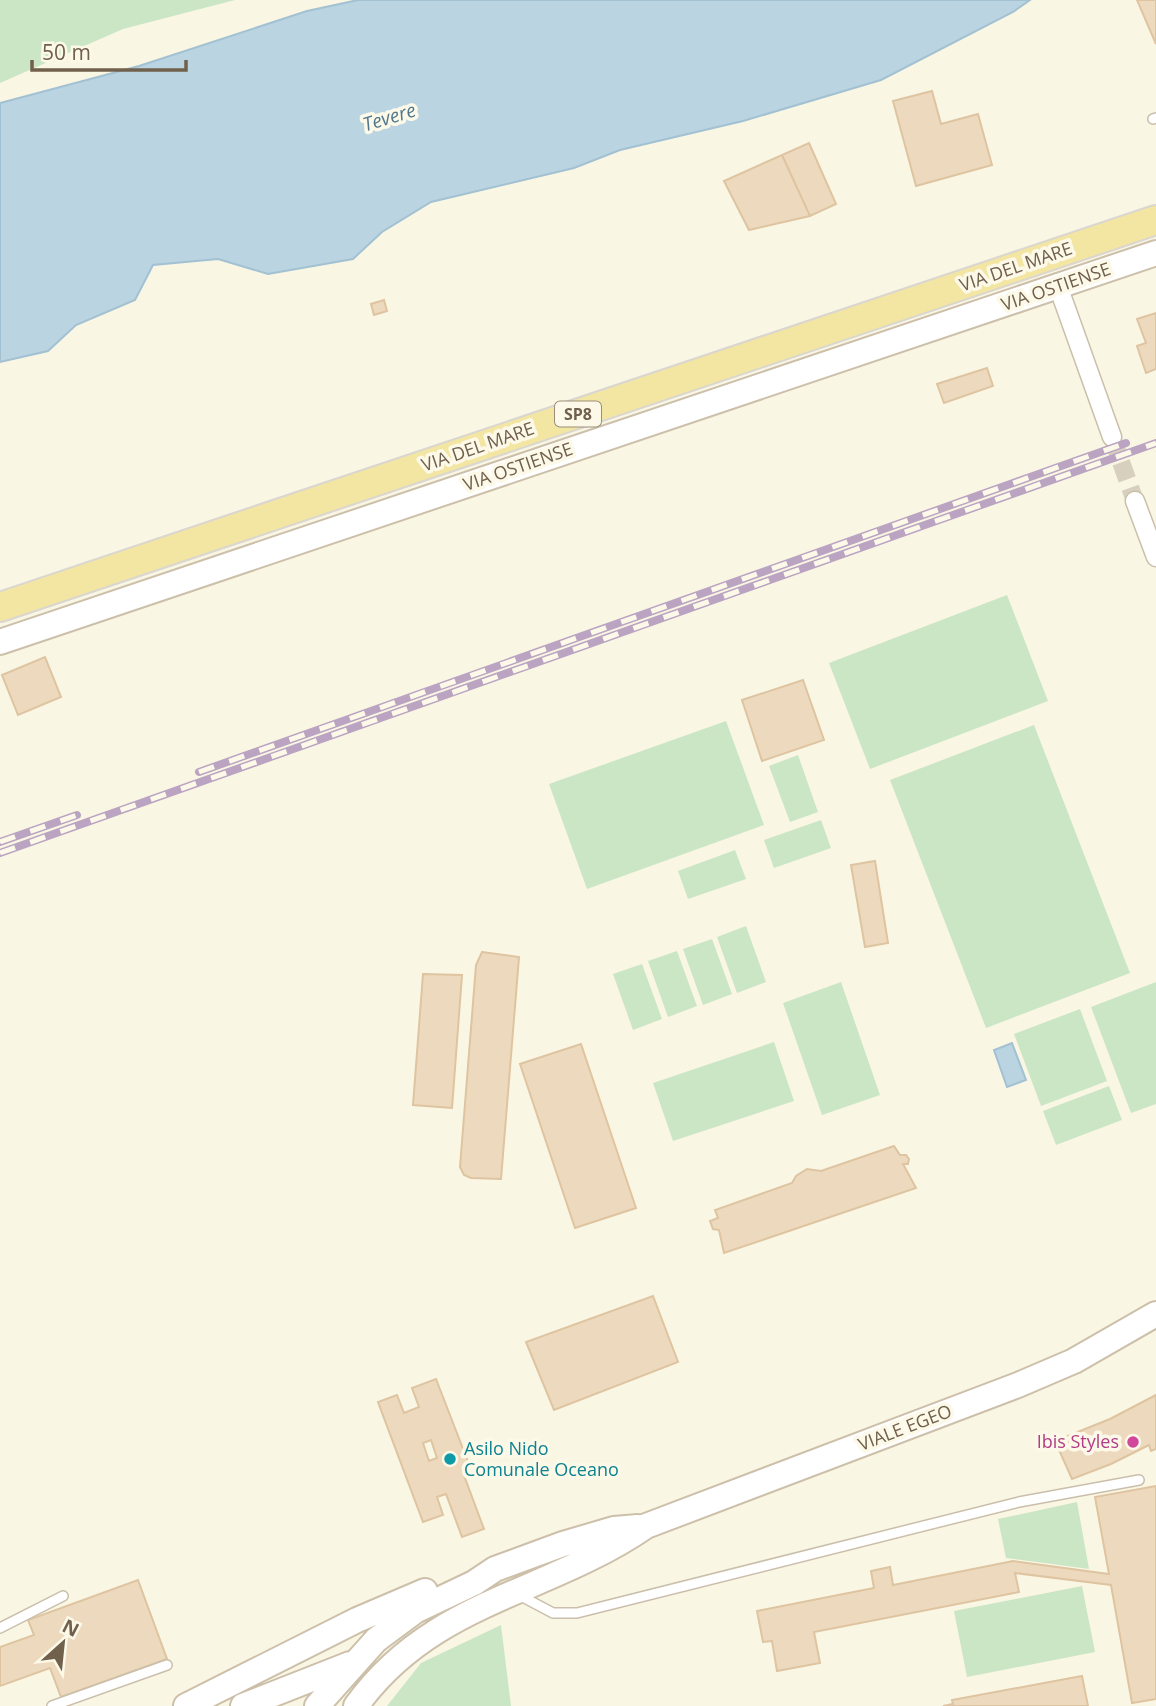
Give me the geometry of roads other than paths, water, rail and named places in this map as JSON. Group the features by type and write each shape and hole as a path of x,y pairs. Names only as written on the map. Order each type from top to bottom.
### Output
{"main road":[{"name":"VIA DEL MARE","path":"0,607 1156,220"},
{"name":"VIA OSTIENSE","path":"0,642 1156,253"},
{"name":"VIALE EGEO","path":"359,1702 394,1664 429,1635 470,1610 580,1566 646,1526 1018,1385 1074,1361 1156,1314"},
{"name":"VIALE EGEO","path":"317,1706 356,1661 407,1615 474,1583 495,1569 584,1537 646,1526"},
{"path":"186,1706 389,1605 464,1576 495,1569"},
{"name":"VIALE EGEO","path":"356,1661 429,1635"},
{"path":"298,1652 335,1649 356,1661"},
{"name":"VIALE EGEO","path":"356,1661 360,1674 359,1702"},
{"path":"243,1706 356,1661"}],"street":[{"path":"1058,286 1111,437"},
{"path":"1135,501 1156,557"}],"lane":[{"path":"514,1592 552,1613 577,1613 1019,1502 1139,1480"},
{"path":"0,1628 63,1596"},
{"path":"52,1706 167,1665"}],"water":[{"name":"Tevere","path":"358,0 1030,0 1013,12 881,80 743,121 620,150 574,168 431,202 382,232 353,259 268,274 218,259 153,265 135,300 76,325 48,351 0,362 0,103 139,66 307,11"},
{"path":"1012,1043 1026,1080 1007,1087 994,1050"}],"tunnel":[{"path":"1112,437 1135,501"}],"railway":[{"path":"199,772 1126,443"},
{"path":"0,853 1156,443"},
{"path":"0,842 77,815"}],"place":[{"name":"Ibis Styles","path":"1133,1442"},
{"name":"Asilo Nido Comunale Oceano","path":"450,1459"}]}
